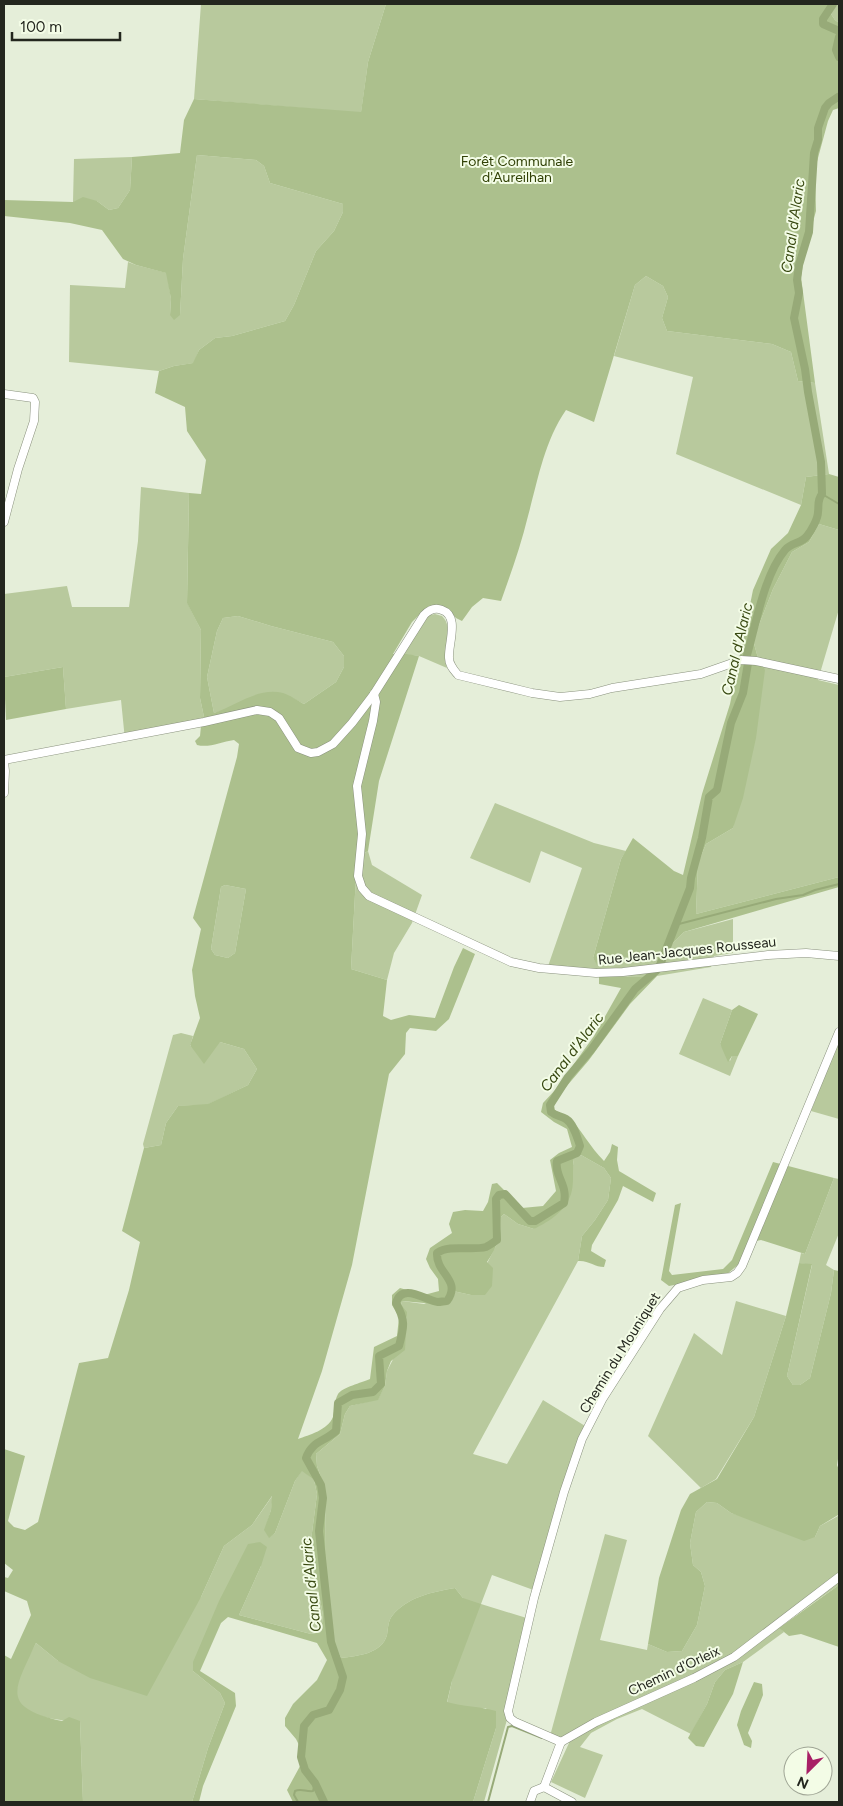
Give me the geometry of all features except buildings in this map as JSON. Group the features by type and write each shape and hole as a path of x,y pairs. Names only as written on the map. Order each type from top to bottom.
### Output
{"street":[{"path":"4,394 33,398 35,408 34,421 18,469 4,522"},
{"path":"4,793 4,761 257,710 270,712 279,718 298,748 311,753 318,752 333,744 374,694 424,614 429,610 436,609 441,609 448,613 452,620 448,659 458,675 545,696 560,697 590,694 612,688 701,674 740,660 756,661 839,679"},
{"name":"Rue Jean-Jacques Rousseau","path":"374,694 376,702 373,721 358,786 362,834 358,876 362,888 369,896 511,962 539,968 596,973 651,970 787,954 806,953 839,956"},
{"name":"Chemin du Mouniquet","path":"561,1742 515,1722 510,1718 508,1710 539,1581 564,1492 582,1439 610,1386 660,1309 678,1288 704,1280 731,1277 742,1266 839,1032"},
{"name":"Chemin d'Orleix","path":"561,1742 596,1722 694,1678 734,1657 839,1577"},
{"path":"530,1802 534,1791 544,1787 561,1742"},
{"path":"544,1787 572,1802"}],"green space":[{"path":"201,4 386,4 368,62 361,113 194,99"},
{"name":"Forêt Communale d'Aureilhan","path":"386,4 836,4 831,14 839,23 839,108 833,110 828,121 815,169 816,211 805,251 801,277 815,383 798,381 791,352 772,344 667,331 662,318 668,297 663,286 646,276 635,285 594,422 566,410 552,435 542,462 519,548 501,601 483,598 472,607 462,621 456,618 450,611 423,611 412,622 393,654 419,656 379,781 368,851 357,857 351,969 387,980 383,1016 391,1020 409,1015 435,1018 463,948 475,954 449,1019 436,1031 410,1028 406,1033 405,1054 389,1074 352,1265 322,1371 298,1439 318,1431 331,1422 335,1403 340,1392 370,1379 374,1347 397,1336 399,1317 392,1305 392,1295 400,1288 424,1295 439,1291 438,1279 426,1259 430,1248 452,1233 449,1224 453,1212 465,1210 483,1211 488,1202 492,1184 497,1183 522,1208 543,1206 556,1191 550,1160 572,1147 567,1129 541,1112 543,1103 556,1089 594,1036 621,988 599,984 599,977 657,976 630,1004 589,1060 560,1094 553,1108 560,1115 568,1116 604,1161 610,1152 612,1144 618,1147 617,1160 619,1171 656,1193 653,1202 623,1186 618,1200 592,1245 591,1251 606,1260 604,1267 578,1261 582,1236 608,1200 611,1178 604,1168 581,1155 574,1158 570,1197 557,1214 534,1229 518,1224 504,1214 501,1217 498,1241 487,1262 493,1268 492,1286 485,1295 471,1295 453,1291 435,1304 402,1301 401,1305 407,1312 405,1350 391,1361 387,1371 385,1386 378,1400 350,1406 345,1414 340,1434 316,1454 317,1466 325,1489 326,1570 333,1640 341,1658 368,1653 380,1646 387,1635 392,1616 405,1604 421,1596 455,1588 463,1598 481,1604 452,1681 447,1702 496,1711 496,1728 473,1802 293,1802 287,1790 305,1757 296,1739 285,1726 285,1718 293,1704 317,1680 327,1660 317,1643 228,1617 221,1623 200,1671 235,1693 236,1706 203,1786 199,1802 192,1802 208,1748 225,1703 220,1693 193,1671 193,1662 219,1601 248,1544 260,1542 267,1547 261,1566 239,1615 311,1634 321,1632 323,1615 310,1548 317,1494 314,1480 302,1471 295,1481 275,1533 269,1538 264,1530 271,1510 272,1496 252,1525 224,1546 201,1597 147,1696 90,1678 58,1661 36,1643 22,1673 18,1685 18,1694 21,1703 29,1710 42,1716 62,1721 69,1717 80,1721 83,1802 4,1802 4,1655 11,1659 31,1615 27,1601 4,1591 4,1577 8,1578 13,1570 4,1563 4,1449 25,1456 8,1521 14,1527 25,1530 38,1522 79,1363 108,1358 129,1290 140,1242 122,1231 144,1148 161,1145 166,1123 178,1106 208,1104 248,1085 257,1069 244,1049 220,1042 204,1064 190,1045 200,1018 192,970 201,929 193,918 239,744 234,740 202,746 197,745 195,741 200,736 204,717 200,698 201,630 187,603 189,493 201,494 206,460 187,431 185,407 155,393 159,371 193,363 199,350 215,338 232,336 285,321 294,305 316,251 334,231 343,212 343,204 270,183 264,166 256,160 197,155 183,259 180,315 174,320 170,315 171,299 166,273 136,265 123,259 102,230 70,223 4,216 4,200 73,202 83,197 97,201 109,210 118,208 130,190 132,157 180,153 184,120 194,99 361,112 368,62","holes":["238,616 333,642 344,656 344,667 336,682 304,704 283,693 265,692 214,713 207,677 217,631 223,618","225,885 246,889 235,953 228,958 215,955 211,949 221,887"]},
{"path":"836,4 839,4 839,23 831,14"},
{"path":"197,155 256,160 264,166 270,183 343,204 343,212 334,231 316,251 294,305 285,321 232,336 215,338 199,350 194,363 174,366 159,371 69,362 70,285 125,288 128,262 167,273 171,299 170,315 180,315 183,259"},
{"path":"132,157 130,190 118,208 109,210 97,201 73,202 74,159"},
{"path":"646,276 663,286 668,297 662,318 667,331 772,344 791,352 798,381 815,383 829,474 806,477 801,505 676,454 693,377 614,356 635,285"},
{"path":"829,474 839,477 839,530 819,524 809,542 792,552 773,589 753,640 758,658 765,670 756,738 743,798 733,828 706,844 698,863 696,914 839,877 839,887 684,932 665,951 616,959 597,965 593,958 621,859 633,838 674,871 683,875 702,794 730,704 753,590 771,549 788,533 801,505 806,477"},
{"path":"141,487 189,493 187,602 201,630 200,698 204,717 201,726 125,740 121,700 66,709 63,667 4,677 4,594 67,586 72,607 129,607 138,541"},
{"path":"819,524 839,530 839,609 818,680 839,685 839,877 696,914 698,863 706,844 733,828 758,658 753,640 773,589 792,552 809,542"},
{"path":"435,614 442,616 448,627 447,668 419,656 402,654 426,616"},
{"path":"238,616 333,642 344,656 344,667 336,682 304,704 284,694 214,713 207,677 217,631 223,618"},
{"path":"63,667 66,709 6,720 4,677"},
{"path":"495,803 594,843 626,851 621,859 593,958 597,964 665,951 684,932 733,919 733,953 714,956 711,967 657,976 599,977 546,972 582,868 541,851 530,883 470,858"},
{"path":"368,851 372,865 422,895 412,923 394,953 387,980 351,969 357,857"},
{"path":"225,885 246,889 235,953 228,958 215,955 211,949 221,887"},
{"path":"703,998 732,1010 720,1044 730,1061 732,1056 738,1056 730,1076 679,1054"},
{"path":"739,1005 758,1014 738,1056 732,1056 728,1062 720,1044 732,1010"},
{"path":"181,1033 193,1036 190,1046 220,1042 244,1049 257,1069 248,1085 207,1105 178,1106 166,1123 161,1145 144,1148 143,1144 173,1035"},
{"path":"839,1041 839,1119 811,1111"},
{"path":"581,1155 604,1168 611,1178 608,1200 582,1236 578,1261 473,1454 507,1464 543,1400 590,1429 572,1474 539,1592 492,1575 481,1604 533,1620 484,1802 473,1802 496,1728 486,1708 470,1708 447,1703 452,1681 463,1598 455,1588 412,1600 392,1616 387,1635 380,1646 368,1653 341,1658 333,1640 326,1570 325,1489 317,1466 316,1454 340,1434 345,1414 350,1406 378,1399 385,1386 387,1371 405,1336 407,1318 401,1305 402,1301 424,1304 453,1291 471,1295 500,1238 501,1217 504,1214 518,1224 534,1229 572,1173 574,1158"},
{"path":"773,1162 834,1178 805,1254 761,1240 751,1242 740,1263 726,1275 669,1286 661,1280 675,1205 681,1203 669,1271 672,1275 723,1269 732,1260"},
{"path":"834,1178 839,1179 839,1233 826,1265 834,1270 831,1293 810,1378 800,1385 793,1385 787,1376 812,1265 799,1263 801,1253 805,1254"},
{"path":"799,1263 812,1264 787,1376 793,1385 800,1385 810,1378 831,1293 834,1270 839,1271 839,1453 837,1465 839,1470 839,1513 820,1526 815,1537 804,1541 731,1513 717,1503 707,1502 696,1512 690,1543 693,1565 701,1572 705,1586 697,1625 682,1651 667,1652 648,1644 659,1578 681,1510 690,1494 717,1479 754,1417 786,1316"},
{"path":"736,1301 786,1316 754,1417 716,1479 701,1488 648,1436 694,1333 722,1355"},
{"path":"302,1470 314,1480 317,1494 310,1548 323,1615 321,1632 311,1634 239,1615 261,1566 260,1542 193,1671 220,1693 225,1703 208,1748 192,1802 83,1802 80,1721 42,1717 25,1708 19,1702 16,1694 17,1682 36,1643 58,1661 201,1597 224,1546 252,1525 273,1495 265,1530 269,1537 275,1533 295,1481"},
{"path":"707,1502 717,1503 731,1513 815,1537 820,1526 838,1516 839,1513 839,1585 779,1627 784,1632 743,1662 725,1670 715,1682 707,1704 691,1734 642,1709 617,1719 591,1733 580,1747 603,1755 585,1798 551,1782 569,1743 550,1736 605,1534 627,1540 600,1640 647,1650 648,1644 667,1652 682,1651 697,1625 705,1586 701,1572 693,1565 690,1543 696,1512"},
{"path":"839,1585 839,1647 801,1634 789,1636 779,1628"},
{"path":"743,1662 733,1694 704,1747 696,1746 688,1738 707,1704 715,1682 725,1670"},
{"path":"754,1682 762,1684 763,1695 748,1733 752,1741 751,1748 744,1745 737,1725"}],"waterway":[{"name":"Canal d'Alaric","path":"833,4 823,19 823,24 839,31"},
{"name":"Canal d'Alaric","path":"839,37 836,50 839,57"},
{"name":"Canal d'Alaric","path":"324,1802 315,1783 305,1770 301,1757 304,1726 313,1715 329,1710 340,1690 343,1677 331,1642 319,1531 323,1498 321,1485 306,1458 315,1445 336,1431 338,1403 352,1395 373,1392 381,1384 379,1356 399,1346 402,1334 403,1320 396,1303 399,1297 408,1293 433,1301 447,1301 452,1288 440,1266 437,1253 454,1248 486,1247 497,1240 496,1199 499,1195 505,1194 530,1221 535,1221 564,1203 565,1196 557,1171 557,1161 577,1153 580,1146 571,1124 566,1119 551,1112 550,1105 568,1077 591,1050 635,989 656,971 660,965 690,888 702,838 709,797 717,790 731,723 743,693 748,663 747,655 766,586 771,573 785,550 805,539 818,515 819,500 822,494 821,462 794,318 799,293 797,280 799,265 809,232 814,153 818,140 818,128 825,108 829,103 839,98"},
{"path":"822,494 839,504"},
{"path":"675,925 776,899 803,895 839,884"},
{"path":"488,1802 508,1727 512,1726 542,1738"},
{"path":"298,1802 294,1795 295,1791 313,1791 315,1783"}]}
